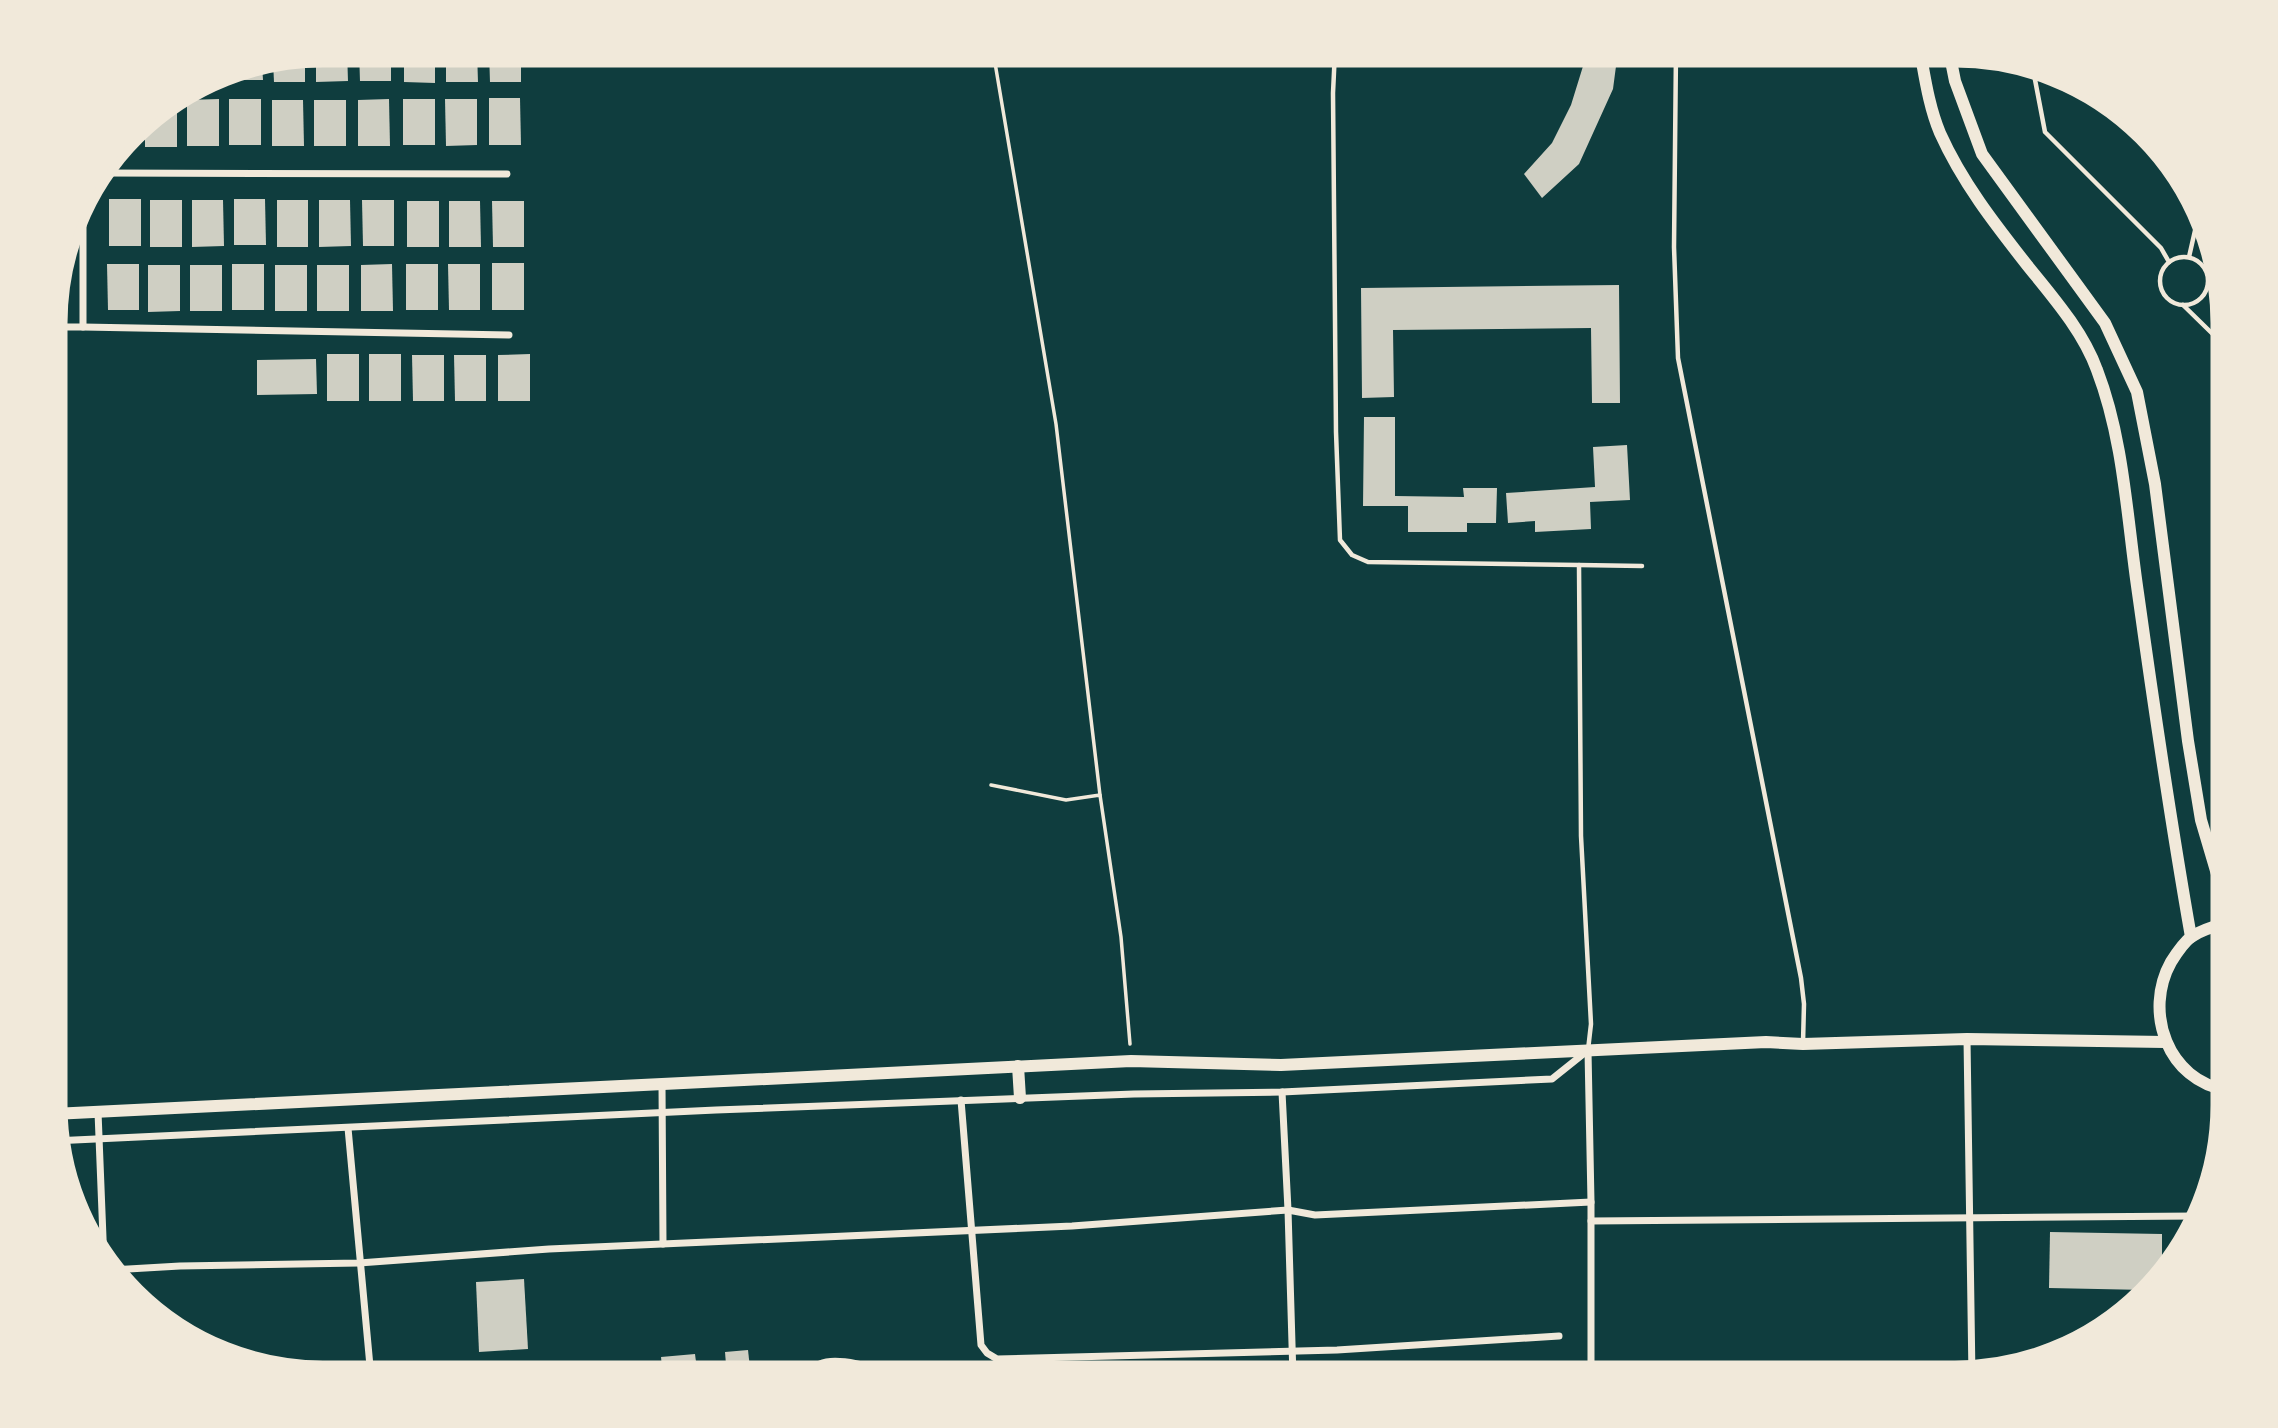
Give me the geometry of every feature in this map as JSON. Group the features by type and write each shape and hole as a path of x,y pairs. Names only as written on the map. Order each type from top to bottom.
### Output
{"street":[{"path":"1922,63 1926,88 1939,131 1960,172 1986,213 2070,322 2096,368 2106,397 2116,439 2151,690 2191,937"},
{"path":"1951,63 1955,81 1982,154 2105,323 2137,392 2155,484 2190,754 2201,820 2215,867"},
{"path":"111,173 507,174"},
{"path":"83,224 83,327"},
{"path":"63,327 509,335"},
{"path":"2215,926 2191,937 2172,961 2161,984 2160,1020 2165,1042 2178,1062 2196,1078 2215,1087"},
{"path":"1967,1039 1972,1364"},
{"path":"64,1114 1131,1060 1281,1065 1766,1042 1803,1044 1967,1039 2165,1042"},
{"path":"65,1140 662,1112 1020,1098 1282,1093 1552,1079 1588,1051"},
{"path":"1588,1051 1591,1365"},
{"path":"1018,1066 1020,1098"},
{"path":"662,1084 663,1244"},
{"path":"1282,1093 1293,1365"},
{"path":"961,1100 981,1345 997,1359 1337,1349 1559,1336"},
{"path":"98,1112 103,1243"},
{"path":"348,1128 370,1365"},
{"path":"122,1269 359,1263 549,1249 1072,1226 1288,1210 1315,1215 1591,1202"},
{"path":"1591,1221 2190,1216"},
{"path":"819,1365 832,1362 866,1365"}],"lane":[{"path":"1335,63 1336,432 1340,540 1352,555 1368,562 1642,566"},
{"path":"1676,63 1674,247 1678,358 1801,978 1804,1004 1803,1044"},
{"path":"2034,76 2045,132 2161,248 2169,262"},
{"path":"2189,257 2196,226"},
{"path":"2183,305 2202,298 2208,285 2202,264 2189,257 2169,262 2161,276 2161,284 2168,298 2183,305 2215,336"},
{"path":"2208,285 2213,292"},
{"path":"1579,565 1581,836 1591,1024 1588,1051"}],"path":[{"path":"995,63 1056,424 1100,795 1121,937 1131,1060"},
{"path":"991,785 1066,800 1100,795"}],"building":[{"path":"316,63 347,63 348,81 316,82"},
{"path":"359,63 391,63 391,81 360,81"},
{"path":"404,63 435,63 435,83 404,82"},
{"path":"446,63 477,63 478,82 446,82"},
{"path":"489,63 521,63 521,82 490,82"},
{"path":"1584,63 1616,63 1613,89 1579,164 1542,198 1524,174 1552,143 1571,105"},
{"path":"305,64 305,82 274,82 273,68"},
{"path":"262,70 263,80 232,80"},
{"path":"489,98 520,98 521,145 489,145"},
{"path":"219,99 219,146 187,146 187,102"},
{"path":"229,99 261,99 261,145 229,145"},
{"path":"389,99 390,146 358,146 358,100"},
{"path":"403,99 435,99 435,145 403,145"},
{"path":"445,99 477,99 477,145 446,146"},
{"path":"272,100 303,100 304,146 272,146"},
{"path":"314,100 346,100 346,146 314,146"},
{"path":"177,108 177,147 145,147 145,134"},
{"path":"109,199 141,199 141,246 109,246"},
{"path":"234,199 265,199 266,245 234,245"},
{"path":"150,200 182,200 182,247 150,247"},
{"path":"192,200 223,200 224,246 192,247"},
{"path":"277,200 308,200 308,247 277,247"},
{"path":"319,200 350,200 351,246 319,247"},
{"path":"362,200 394,200 394,246 363,246"},
{"path":"407,201 439,201 439,247 407,247"},
{"path":"449,201 480,201 481,247 449,247"},
{"path":"492,201 524,201 524,247 493,247"},
{"path":"492,263 524,263 524,310 492,310"},
{"path":"107,264 139,264 139,310 108,310"},
{"path":"232,264 264,264 264,310 232,310"},
{"path":"392,264 393,311 361,311 361,265"},
{"path":"406,264 438,264 438,310 406,310"},
{"path":"448,264 480,264 480,310 449,310"},
{"path":"148,265 180,265 180,311 148,312"},
{"path":"190,265 222,265 222,311 190,311"},
{"path":"275,265 307,265 307,311 275,311"},
{"path":"317,265 349,265 349,311 317,311"},
{"path":"1619,285 1620,403 1592,403 1591,328 1393,330 1394,397 1362,398 1361,288"},
{"path":"327,354 359,354 359,401 327,401"},
{"path":"369,354 401,354 401,401 369,401"},
{"path":"530,354 530,401 498,401 498,355"},
{"path":"412,355 444,355 444,401 413,401"},
{"path":"454,355 486,355 486,401 455,401"},
{"path":"316,359 317,394 257,395 257,360"},
{"path":"1364,417 1395,417 1395,496 1464,497 1463,488 1497,488 1496,523 1467,523 1467,532 1408,532 1408,506 1363,506"},
{"path":"1627,445 1630,500 1590,502 1591,529 1535,532 1535,521 1508,523 1506,493 1595,487 1593,447"},
{"path":"2050,1232 2162,1234 2162,1262 2138,1290 2049,1288"},
{"path":"524,1279 528,1349 479,1352 476,1282"},
{"path":"748,1350 750,1365 726,1365 725,1352"},
{"path":"695,1354 696,1365 662,1365 661,1357"}]}
